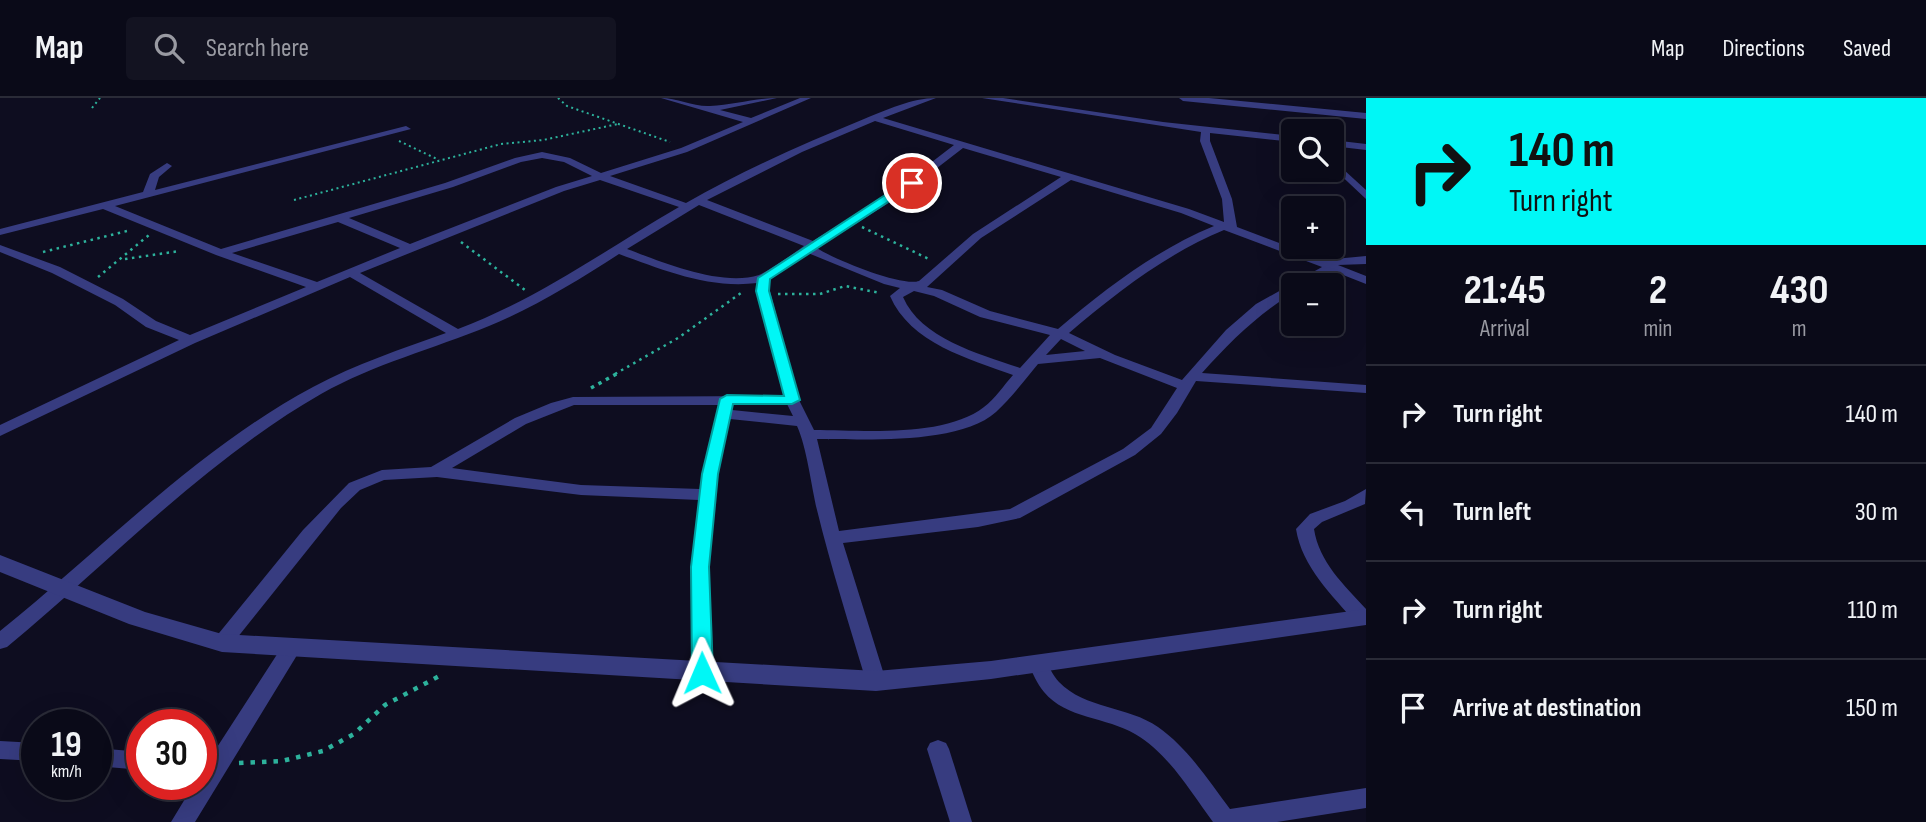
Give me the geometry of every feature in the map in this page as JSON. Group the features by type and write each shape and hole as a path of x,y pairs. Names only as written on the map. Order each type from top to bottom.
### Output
{"street":[{"path":"665,98 751,121"},
{"path":"704,110 773,98"},
{"path":"0,414 7,428 190,340 409,248 560,189 689,147 807,98"},
{"path":"0,642 65,590 193,477 279,413 348,375 539,297 694,204 800,150 873,118 931,98"},
{"path":"986,98 1163,125 1281,138"},
{"path":"1040,106 1050,98"},
{"path":"1183,98 1233,100 1366,116"},
{"path":"873,118 963,143 1228,226 1366,279"},
{"path":"0,232 406,129"},
{"path":"1206,129 1205,141 1227,199 1228,226"},
{"path":"619,250 680,271 763,284 811,246 902,190 963,143"},
{"path":"1344,144 1366,147"},
{"path":"220,253 542,155 567,160 602,177 694,204 811,246 819,255 912,288 938,293 985,314 1059,333 1100,354 1187,381 1366,389"},
{"path":"148,194 154,176 167,166"},
{"path":"1344,174 1366,195"},
{"path":"1021,373 940,340 900,307 896,300 898,293 923,284 946,266 977,236 1069,177"},
{"path":"103,205 201,246 318,287"},
{"path":"339,218 409,248"},
{"path":"725,407 806,429 908,435 955,427 989,411 1059,333 1125,281 1194,238 1228,226"},
{"path":"0,248 56,270 119,302 151,324 190,340"},
{"path":"1315,273 1327,265 1366,260"},
{"path":"351,273 456,333"},
{"path":"763,284 792,400 806,429 832,538 876,681"},
{"path":"832,538 978,522 1014,514 1129,452 1156,431 1170,413 1187,381 1248,317 1281,296"},
{"path":"1033,359 1100,354"},
{"path":"433,472 558,404 573,401 725,407 792,400"},
{"path":"702,673 700,567 708,495 725,407"},
{"path":"222,643 253,607 290,555 341,498 359,483 384,475 433,472 584,490 708,495"},
{"path":"1364,618 1320,566 1305,536 1305,529 1314,519 1347,508 1361,501 1366,495"},
{"path":"0,563 88,602 176,633 222,643 702,673 876,681 1038,664 1364,618"},
{"path":"217,759 292,647"},
{"path":"1038,664 1051,687 1069,701 1135,722 1155,736 1177,758 1225,821 1366,798"},
{"path":"938,749 961,822"},
{"path":"0,750 21,751"},
{"path":"182,822 194,800"}],"path":[{"path":"92,108 100,98"},
{"path":"558,98 567,106 689,147"},
{"path":"294,200 510,142 543,140 618,124"},
{"path":"376,137 412,145 440,160"},
{"path":"853,221 867,231 946,266"},
{"path":"24,257 152,227"},
{"path":"85,286 123,259 152,227"},
{"path":"454,230 457,238 468,249 517,286 539,297"},
{"path":"123,259 201,246"},
{"path":"573,401 684,334 742,292 741,282"},
{"path":"763,284 811,295 845,286 881,293 898,293"},
{"path":"217,766 277,763 303,759 327,750 362,729 385,705 422,688 464,658"}],"route":[{"path":"702,673 700,567 710,474 727,399 792,400 762,291 764,278 769,272 912,183"}]}
